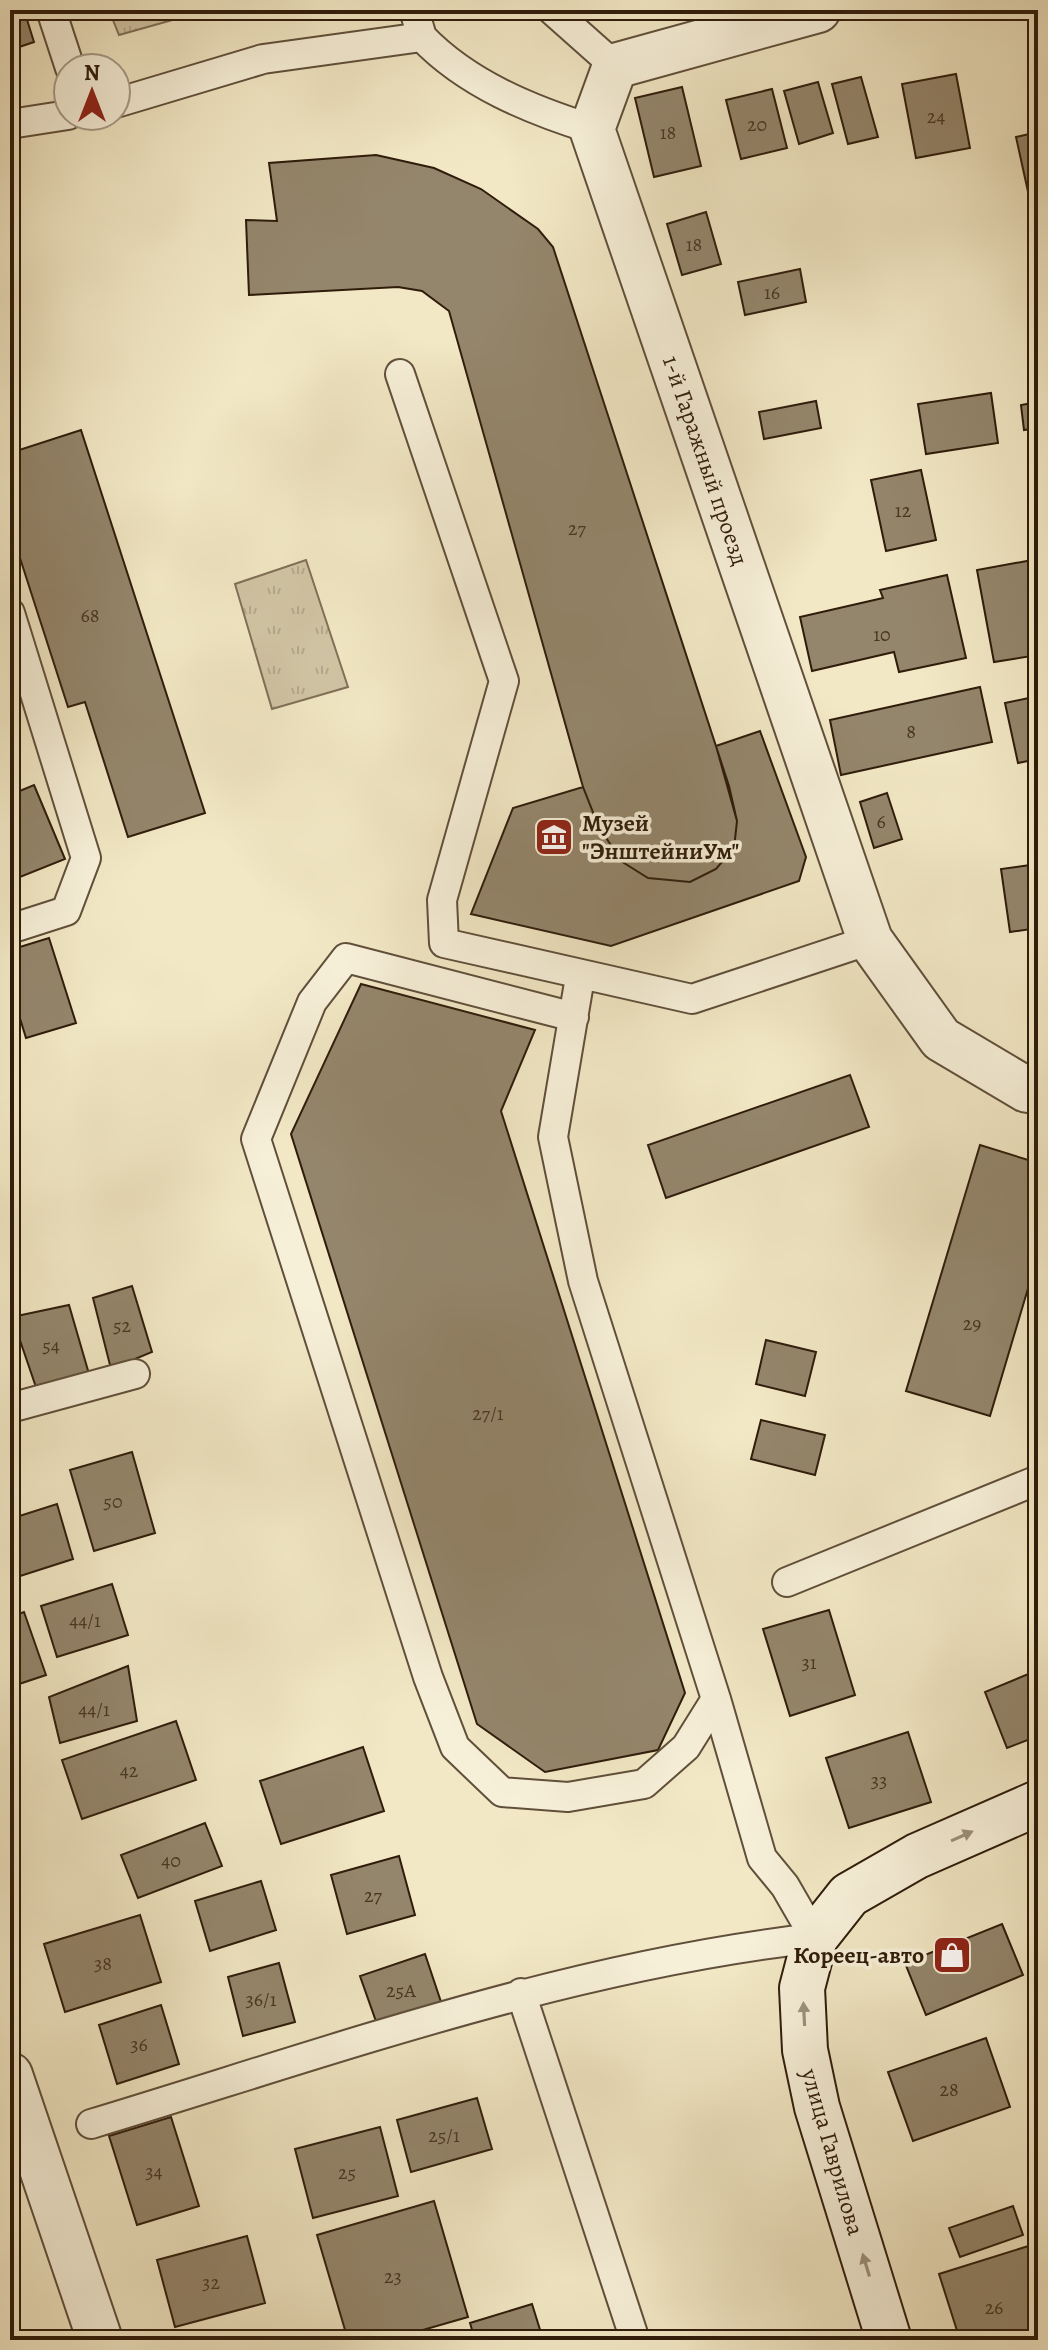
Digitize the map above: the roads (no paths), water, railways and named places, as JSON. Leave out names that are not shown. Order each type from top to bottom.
[{"type":"street","points":[[592,129],[615,66],[818,10]]},
{"type":"street","name":"1-й Гаражный проезд","points":[[592,129],[870,940],[941,1039],[1027,1090],[1038,1090]]},
{"type":"street","name":"улица Гаврилова","points":[[889,2340],[817,2107],[805,2050],[802,1988],[815,1938],[849,1895],[917,1856],[1038,1803]]},
{"type":"street","points":[[10,2075],[19,2132],[100,2340]]},
{"type":"lane","points":[[51,10],[65,52]]},
{"type":"lane","points":[[552,10],[615,66]]},
{"type":"lane","points":[[132,98],[263,59],[418,23],[443,59],[533,111],[592,129]]},
{"type":"lane","points":[[10,124],[52,117]]},
{"type":"lane","points":[[400,374],[504,681],[442,900],[444,943],[580,977],[692,999],[870,940]]},
{"type":"lane","points":[[10,613],[86,858],[66,911],[10,929]]},
{"type":"lane","points":[[574,1017],[346,958],[312,1002],[256,1139],[428,1677],[455,1747],[502,1792],[568,1797],[644,1784],[686,1747],[716,1699]]},
{"type":"lane","points":[[91,2124],[521,1993],[737,1947],[815,1938],[785,1886],[762,1858],[716,1699],[583,1281],[553,1137],[580,977]]},
{"type":"lane","points":[[10,1408],[135,1374]]},
{"type":"lane","points":[[787,1582],[1038,1480]]},
{"type":"lane","points":[[521,1993],[635,2340]]},
{"type":"place","name":"Музей \"ЭнштейниУм\"","points":[[554,837]]},
{"type":"place","name":"Кореец-авто","points":[[952,1955]]}]
